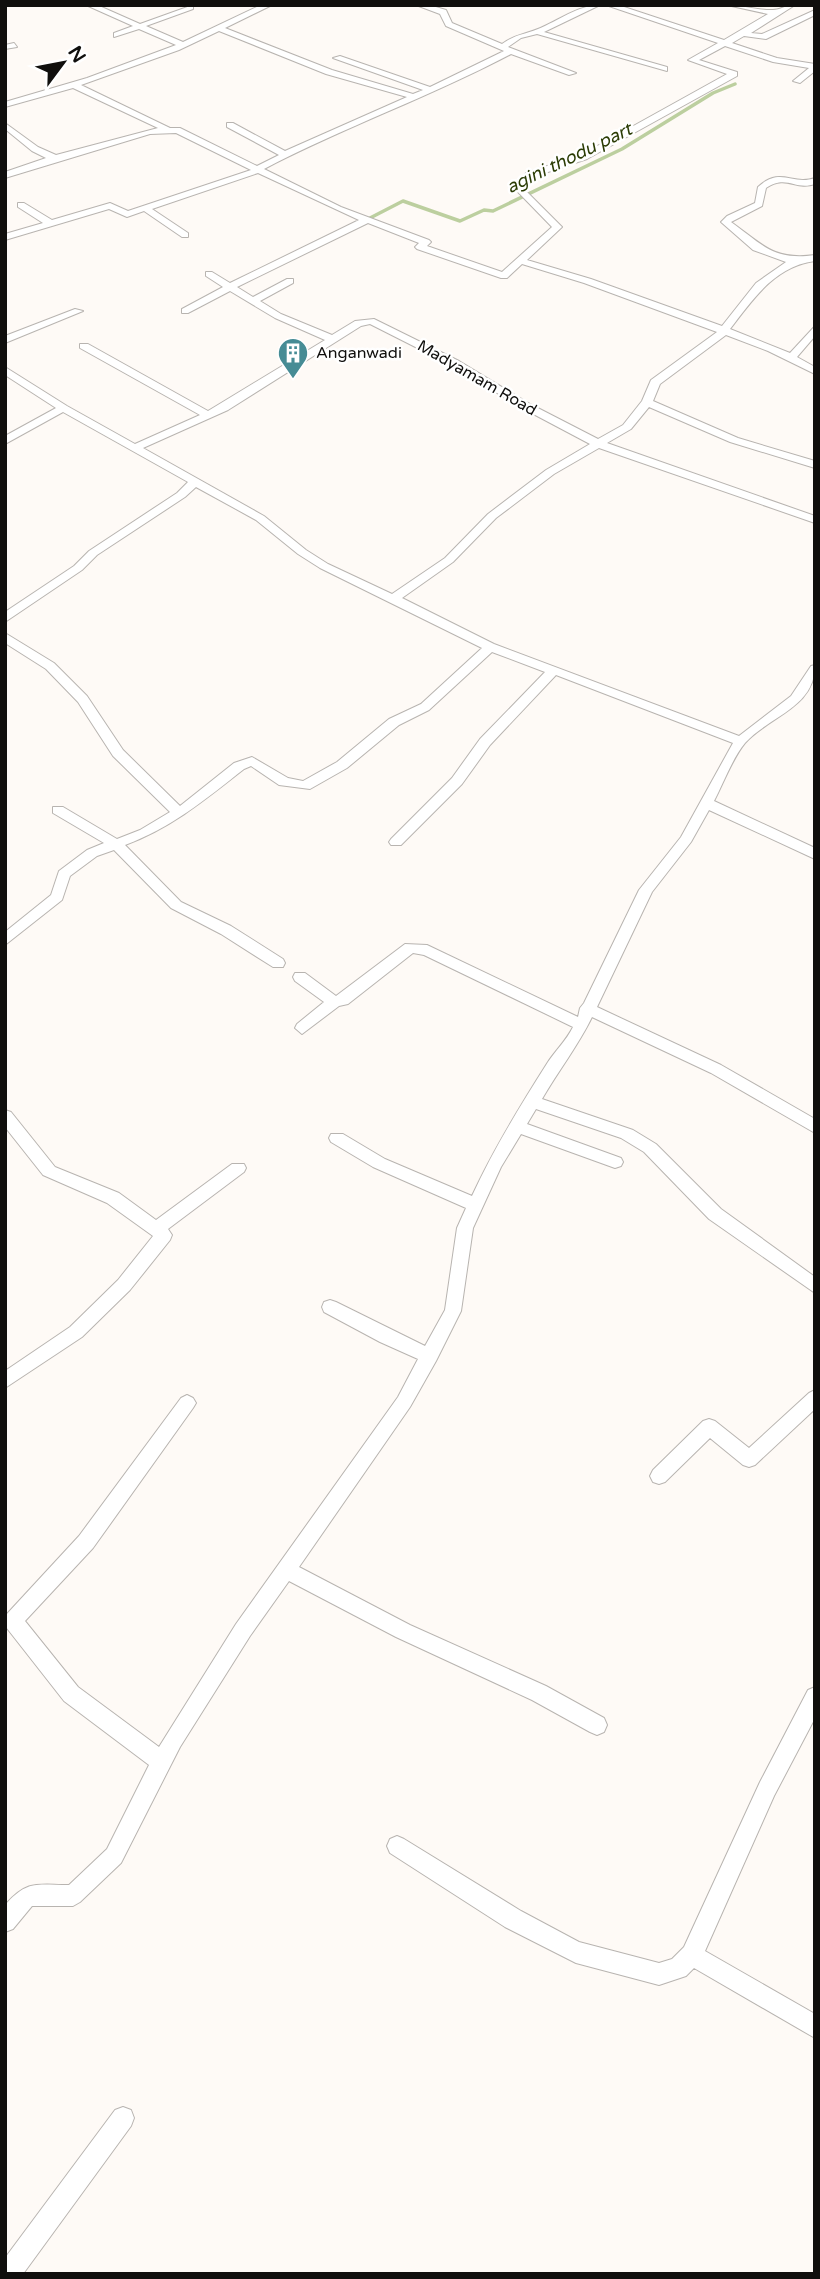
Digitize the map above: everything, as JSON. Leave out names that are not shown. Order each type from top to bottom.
[{"type":"street","points":[[90,5],[183,45]]},
{"type":"street","points":[[5,105],[75,85],[183,45],[268,5]]},
{"type":"street","points":[[420,5],[443,12],[449,24],[506,49],[572,73]]},
{"type":"street","points":[[5,237],[110,206],[127,214],[249,174],[257,167],[284,154],[414,97],[506,49],[517,36],[537,32],[596,5]]},
{"type":"street","points":[[610,5],[776,60],[815,66]]},
{"type":"street","points":[[731,5],[775,13]]},
{"type":"street","points":[[5,175],[150,131],[181,131],[317,199],[425,242],[421,247],[504,276],[557,227],[525,195],[529,175],[584,157],[636,126],[725,81],[734,74],[692,61],[744,34],[791,5]]},
{"type":"street","points":[[117,35],[190,7]]},
{"type":"street","points":[[744,34],[763,37],[815,12]]},
{"type":"street","points":[[218,28],[328,72],[414,97]]},
{"type":"street","points":[[537,32],[664,69]]},
{"type":"street","points":[[337,58],[429,89]]},
{"type":"street","points":[[797,82],[815,66]]},
{"type":"street","points":[[75,85],[168,129]]},
{"type":"street","points":[[5,125],[18,134],[20,139],[56,158]]},
{"type":"street","points":[[230,125],[284,154]]},
{"type":"street","points":[[5,144],[20,139]]},
{"type":"street","points":[[813,184],[774,178],[762,187],[759,204],[726,222],[746,236],[756,248],[793,261],[815,258]]},
{"type":"street","points":[[21,205],[50,223]]},
{"type":"street","points":[[145,208],[186,235]]},
{"type":"street","points":[[186,311],[260,271],[368,220]]},
{"type":"street","points":[[521,261],[616,290],[749,338],[792,357],[815,371]]},
{"type":"street","points":[[394,598],[449,560],[492,516],[550,472],[627,426],[647,402],[655,382],[720,335],[759,285],[793,261]]},
{"type":"street","points":[[209,274],[290,322],[332,339]]},
{"type":"street","points":[[253,300],[290,281]]},
{"type":"street","points":[[5,340],[78,311]]},
{"type":"street","name":"Madyamam Road","points":[[135,448],[209,415],[363,321],[386,326],[455,363],[526,407],[599,444],[815,520]]},
{"type":"street","points":[[792,357],[815,329]]},
{"type":"street","points":[[84,346],[209,415]]},
{"type":"street","points":[[5,370],[63,408],[260,518],[302,552],[380,595],[394,598],[490,647],[740,741]]},
{"type":"street","points":[[647,402],[734,440],[815,465]]},
{"type":"street","points":[[5,441],[63,408]]},
{"type":"street","points":[[5,618],[78,568],[93,553],[181,495],[194,482]]},
{"type":"street","points":[[5,637],[50,666],[83,699],[118,753],[178,813]]},
{"type":"street","points":[[5,940],[57,897],[64,873],[92,853],[145,833],[178,813],[239,766],[252,761],[284,782],[305,786],[342,765],[394,722],[425,707],[490,647]]},
{"type":"street","points":[[5,1921],[27,1896],[73,1895],[114,1856],[173,1740],[243,1630],[404,1402],[430,1356],[453,1311],[465,1228],[494,1165],[555,1063],[573,1042],[583,1016],[646,890],[686,839],[740,741],[796,699],[815,669]]},
{"type":"street","points":[[396,842],[457,781],[485,743],[554,670]]},
{"type":"street","points":[[705,802],[737,820],[815,854]]},
{"type":"street","points":[[58,810],[116,844],[176,905],[226,930],[278,963]]},
{"type":"street","points":[[302,1028],[410,948],[427,950],[556,1013],[583,1016],[716,1069],[815,1127]]},
{"type":"street","points":[[300,977],[334,1002]]},
{"type":"street","points":[[534,1102],[627,1135],[650,1148],[715,1214],[815,1286]]},
{"type":"street","points":[[5,1115],[49,1171],[113,1198],[164,1235],[124,1285],[76,1332],[5,1381]]},
{"type":"street","points":[[518,1127],[615,1162]]},
{"type":"street","points":[[337,1138],[379,1163],[476,1205]]},
{"type":"street","points":[[156,1229],[238,1168]]},
{"type":"street","points":[[330,1307],[386,1338],[430,1356]]},
{"type":"street","points":[[659,1476],[709,1427],[749,1459],[815,1398]]},
{"type":"street","points":[[162,1762],[71,1695],[9,1618],[86,1542],[187,1403]]},
{"type":"street","points":[[286,1570],[403,1630],[539,1693],[597,1725]]},
{"type":"street","points":[[397,1846],[513,1919],[576,1952],[659,1974],[678,1968],[692,1955],[767,1789],[815,1697]]},
{"type":"street","points":[[692,1955],[815,2027]]},
{"type":"street","points":[[8,2274],[123,2118]]},
{"type":"waterway","name":"agini thodu part","points":[[370,218],[403,201],[460,221],[484,210],[493,211],[622,149],[713,93],[735,84]]},
{"type":"place","name":"Anganwadi","points":[[293,380]]}]
